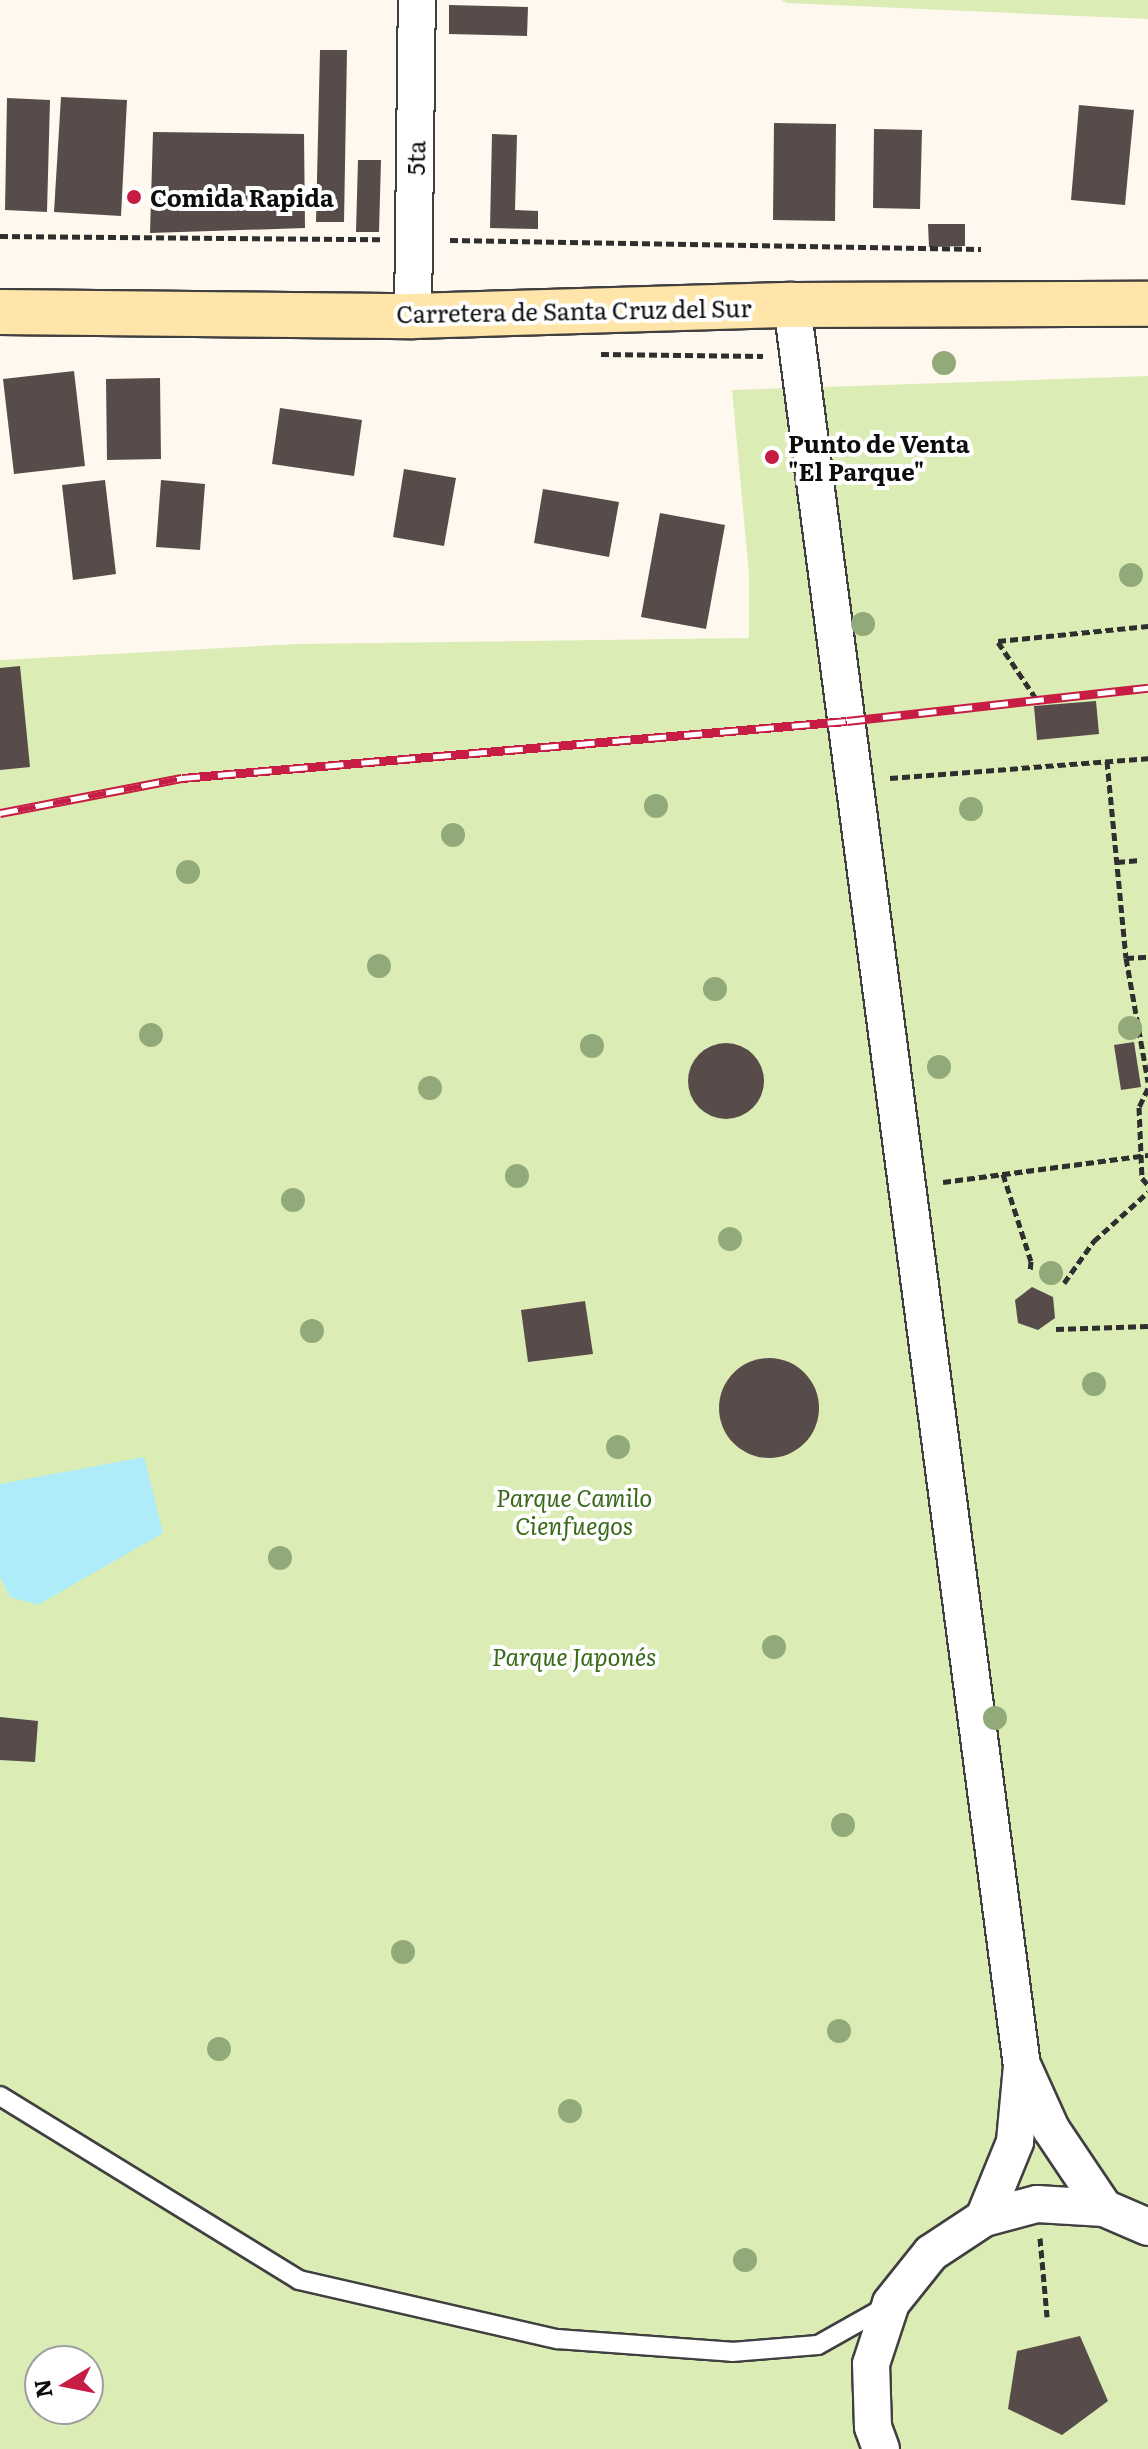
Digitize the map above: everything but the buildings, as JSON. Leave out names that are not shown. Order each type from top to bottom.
[{"type":"main road","name":"Carretera de Santa Cruz del Sur","points":[[0,312],[413,316],[792,305],[1148,304]]},
{"type":"street","name":"5ta","points":[[413,316],[417,0]]},
{"type":"street","points":[[792,305],[1022,2066],[1015,2142],[984,2218]]},
{"type":"street","points":[[1022,2066],[1051,2129],[1104,2208]]},
{"type":"street","points":[[881,2449],[873,2427],[871,2364],[891,2303],[931,2253],[984,2218],[1037,2204],[1104,2208],[1148,2227]]},
{"type":"lane","points":[[0,2096],[299,2280],[557,2339],[732,2352],[818,2345],[891,2303]]},
{"type":"path","points":[[0,236],[414,239],[981,249]]},
{"type":"path","points":[[1037,700],[998,641],[1148,626]]},
{"type":"path","points":[[855,780],[1148,758]]},
{"type":"path","points":[[1107,761],[1126,958],[1148,1085],[1139,1107],[1145,1155],[1142,1178],[1148,1185]]},
{"type":"path","points":[[1117,862],[1140,860]]},
{"type":"path","points":[[1126,958],[1148,957]]},
{"type":"path","points":[[908,1187],[1145,1155]]},
{"type":"path","points":[[1003,1174],[1031,1261],[1030,1272]]},
{"type":"path","points":[[1064,1283],[1094,1241],[1148,1192]]},
{"type":"path","points":[[1056,1329],[1148,1326]]},
{"type":"path","points":[[1037,2204],[1047,2317]]},
{"type":"green space","points":[[781,0],[1148,0],[1148,19],[787,3]]},
{"type":"green space","name":"Parque Camilo Cienfuegos","points":[[1148,376],[1148,2449],[0,2449],[0,660],[298,644],[749,638],[749,574],[732,390]]},
{"type":"water","points":[[144,1457],[163,1533],[38,1605],[10,1597],[0,1577],[0,1484]]},
{"type":"railway","points":[[0,813],[182,778],[847,721],[1148,688]]},
{"type":"place","name":"Comida Rapida","points":[[134,197]]},
{"type":"place","name":"Punto de Venta \"El Parque\"","points":[[772,457]]},
{"type":"park label","name":"Parque Japonés","points":[[574,1656]]}]
